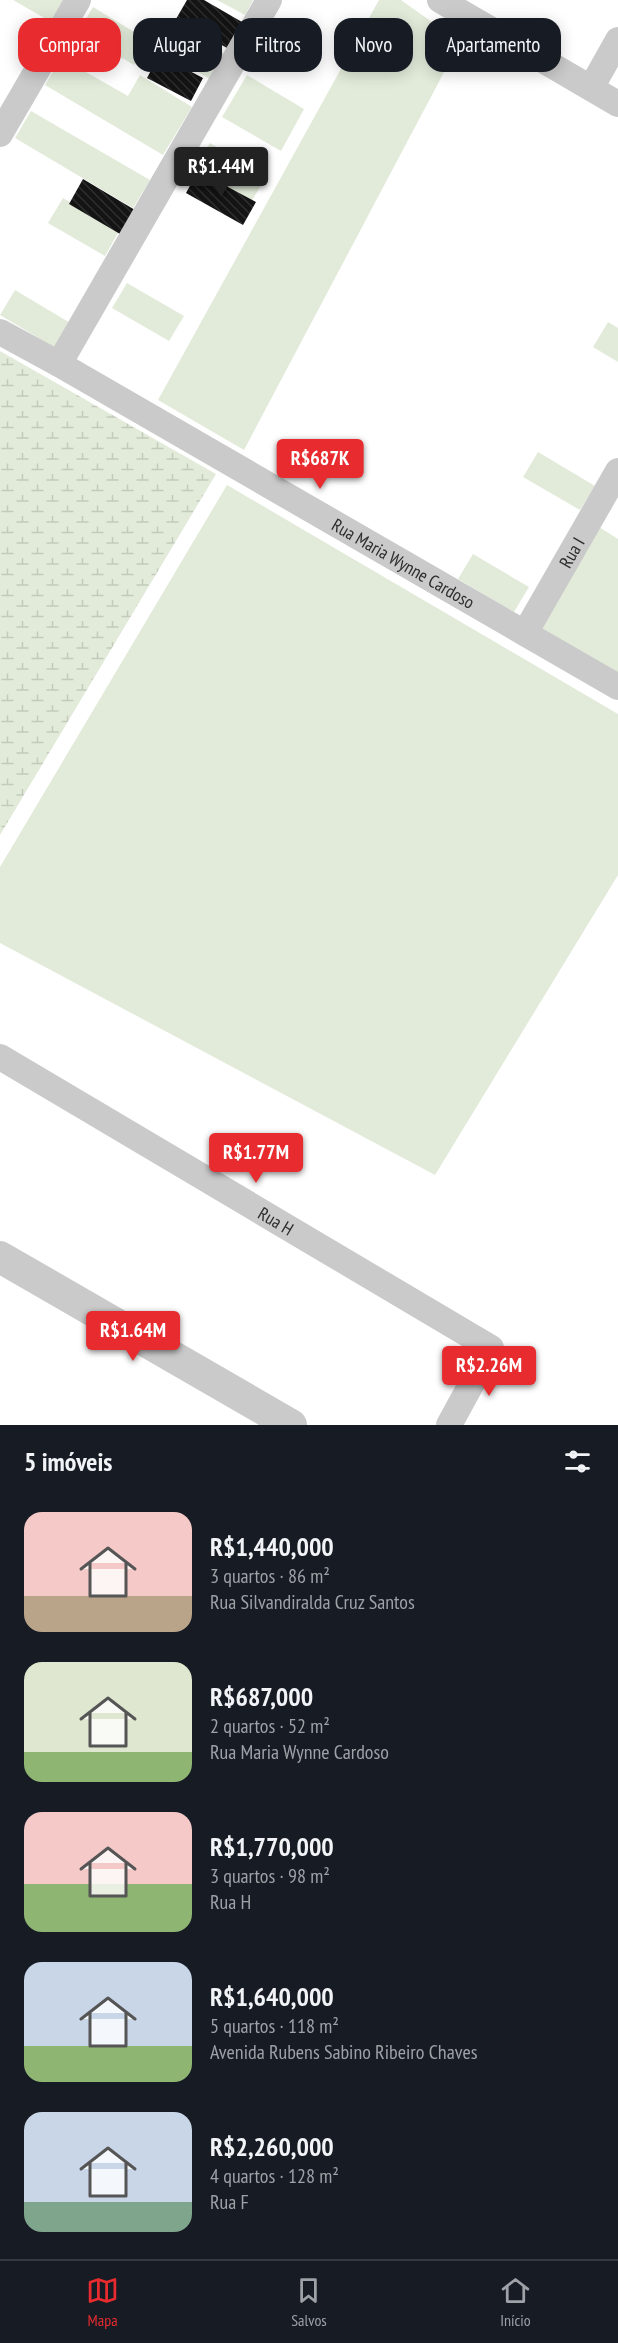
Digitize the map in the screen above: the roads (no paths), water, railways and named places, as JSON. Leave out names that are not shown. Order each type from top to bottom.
[{"type":"street","points":[[0,134],[78,0]]},
{"type":"street","points":[[59,364],[269,0]]},
{"type":"street","points":[[440,0],[618,104]]},
{"type":"street","points":[[591,88],[618,40]]},
{"type":"street","name":"Rua Maria Wynne Cardoso","points":[[0,332],[618,687]]},
{"type":"street","name":"Rua I","points":[[525,633],[618,471]]},
{"type":"street","name":"Rua H","points":[[0,1057],[491,1348],[449,1425]]},
{"type":"street","points":[[0,1257],[291,1425]]}]
